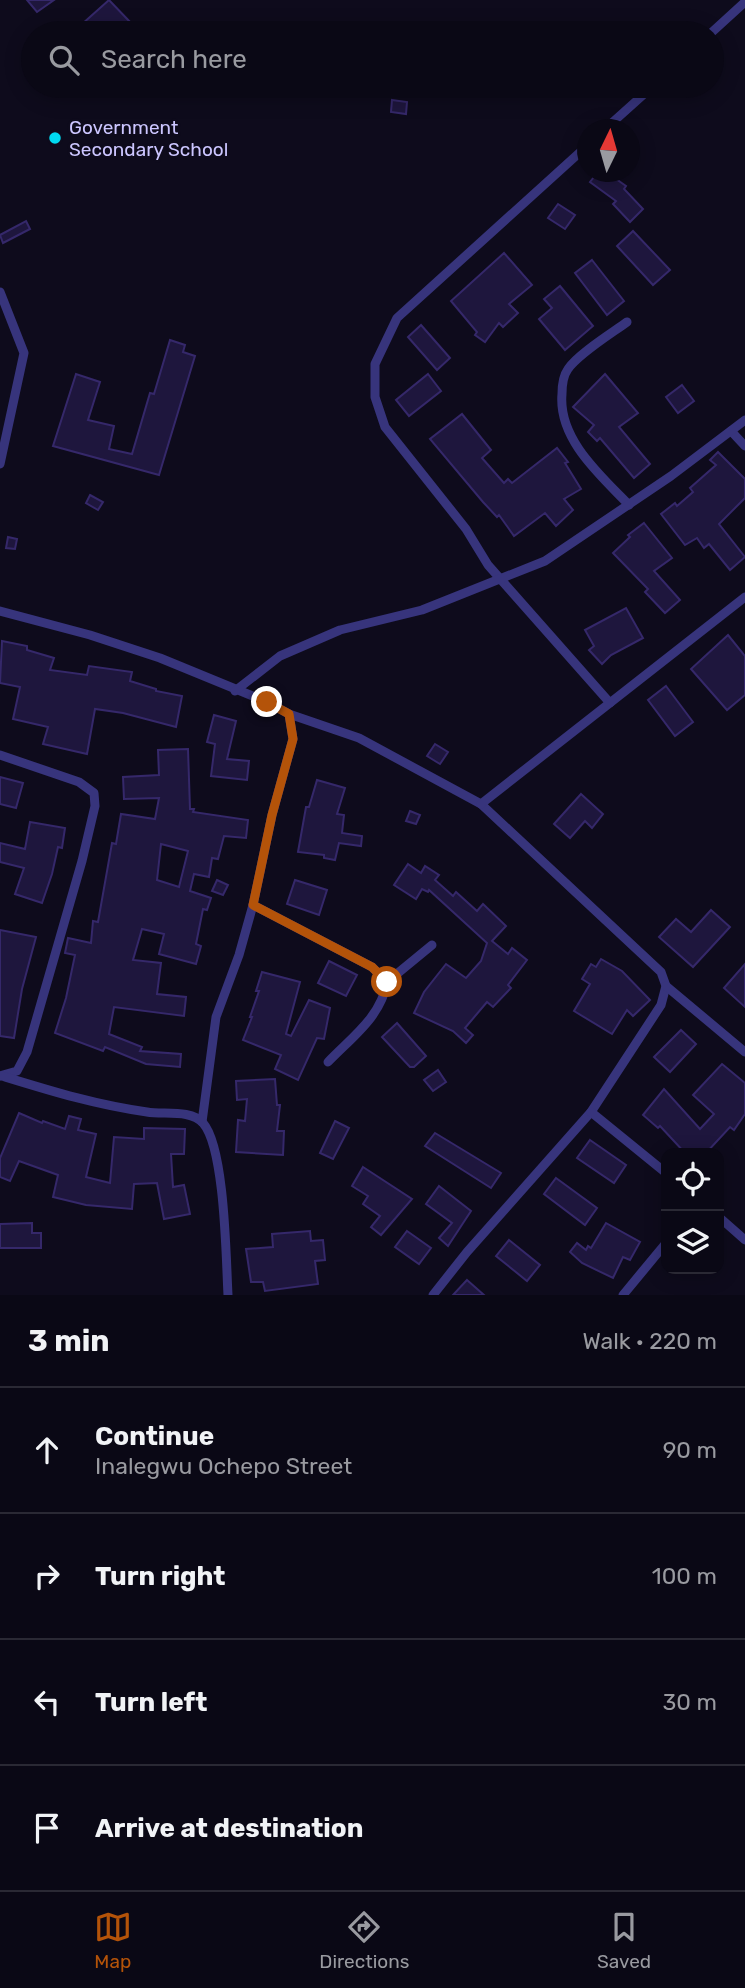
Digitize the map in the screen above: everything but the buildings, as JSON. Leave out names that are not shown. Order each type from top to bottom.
[{"type":"street","points":[[724,22],[745,3]]},
{"type":"street","points":[[616,119],[640,98]]},
{"type":"street","points":[[577,154],[397,318],[375,364],[375,397],[385,427],[466,529],[499,579],[610,703]]},
{"type":"street","points":[[0,292],[24,354],[0,464]]},
{"type":"street","points":[[627,322],[568,369],[561,401],[563,422],[569,434],[595,470],[629,505]]},
{"type":"street","points":[[235,691],[280,656],[340,630],[368,621],[409,614],[545,561],[629,505],[745,420]]},
{"type":"street","points":[[731,431],[745,446]]},
{"type":"street","points":[[481,804],[745,597]]},
{"type":"street","points":[[0,611],[90,635],[160,658],[267,702],[289,714],[359,738],[481,804],[649,959],[661,972],[666,986],[745,1052]]},
{"type":"street","points":[[202,1122],[216,1017],[239,955],[253,905],[272,815],[293,739],[289,714]]},
{"type":"street","points":[[0,755],[79,782],[94,793],[95,806],[82,861],[27,1052],[17,1071],[1,1076]]},
{"type":"street","points":[[253,905],[372,967],[387,982]]},
{"type":"street","points":[[328,1062],[375,1014],[384,996],[387,982],[432,945]]},
{"type":"street","points":[[433,1295],[467,1252],[591,1112],[661,1005],[666,986]]},
{"type":"street","points":[[1,1076],[103,1106],[162,1114],[188,1114],[202,1122],[214,1144],[221,1196],[228,1295]]},
{"type":"street","points":[[591,1112],[661,1169]]},
{"type":"street","points":[[724,1221],[745,1240]]},
{"type":"street","points":[[623,1295],[661,1249]]},
{"type":"place","name":"Government Secondary School","points":[[55,138]]},
{"type":"route","points":[[267,702],[289,714],[293,739],[272,815],[253,905],[372,967],[387,982]]}]
